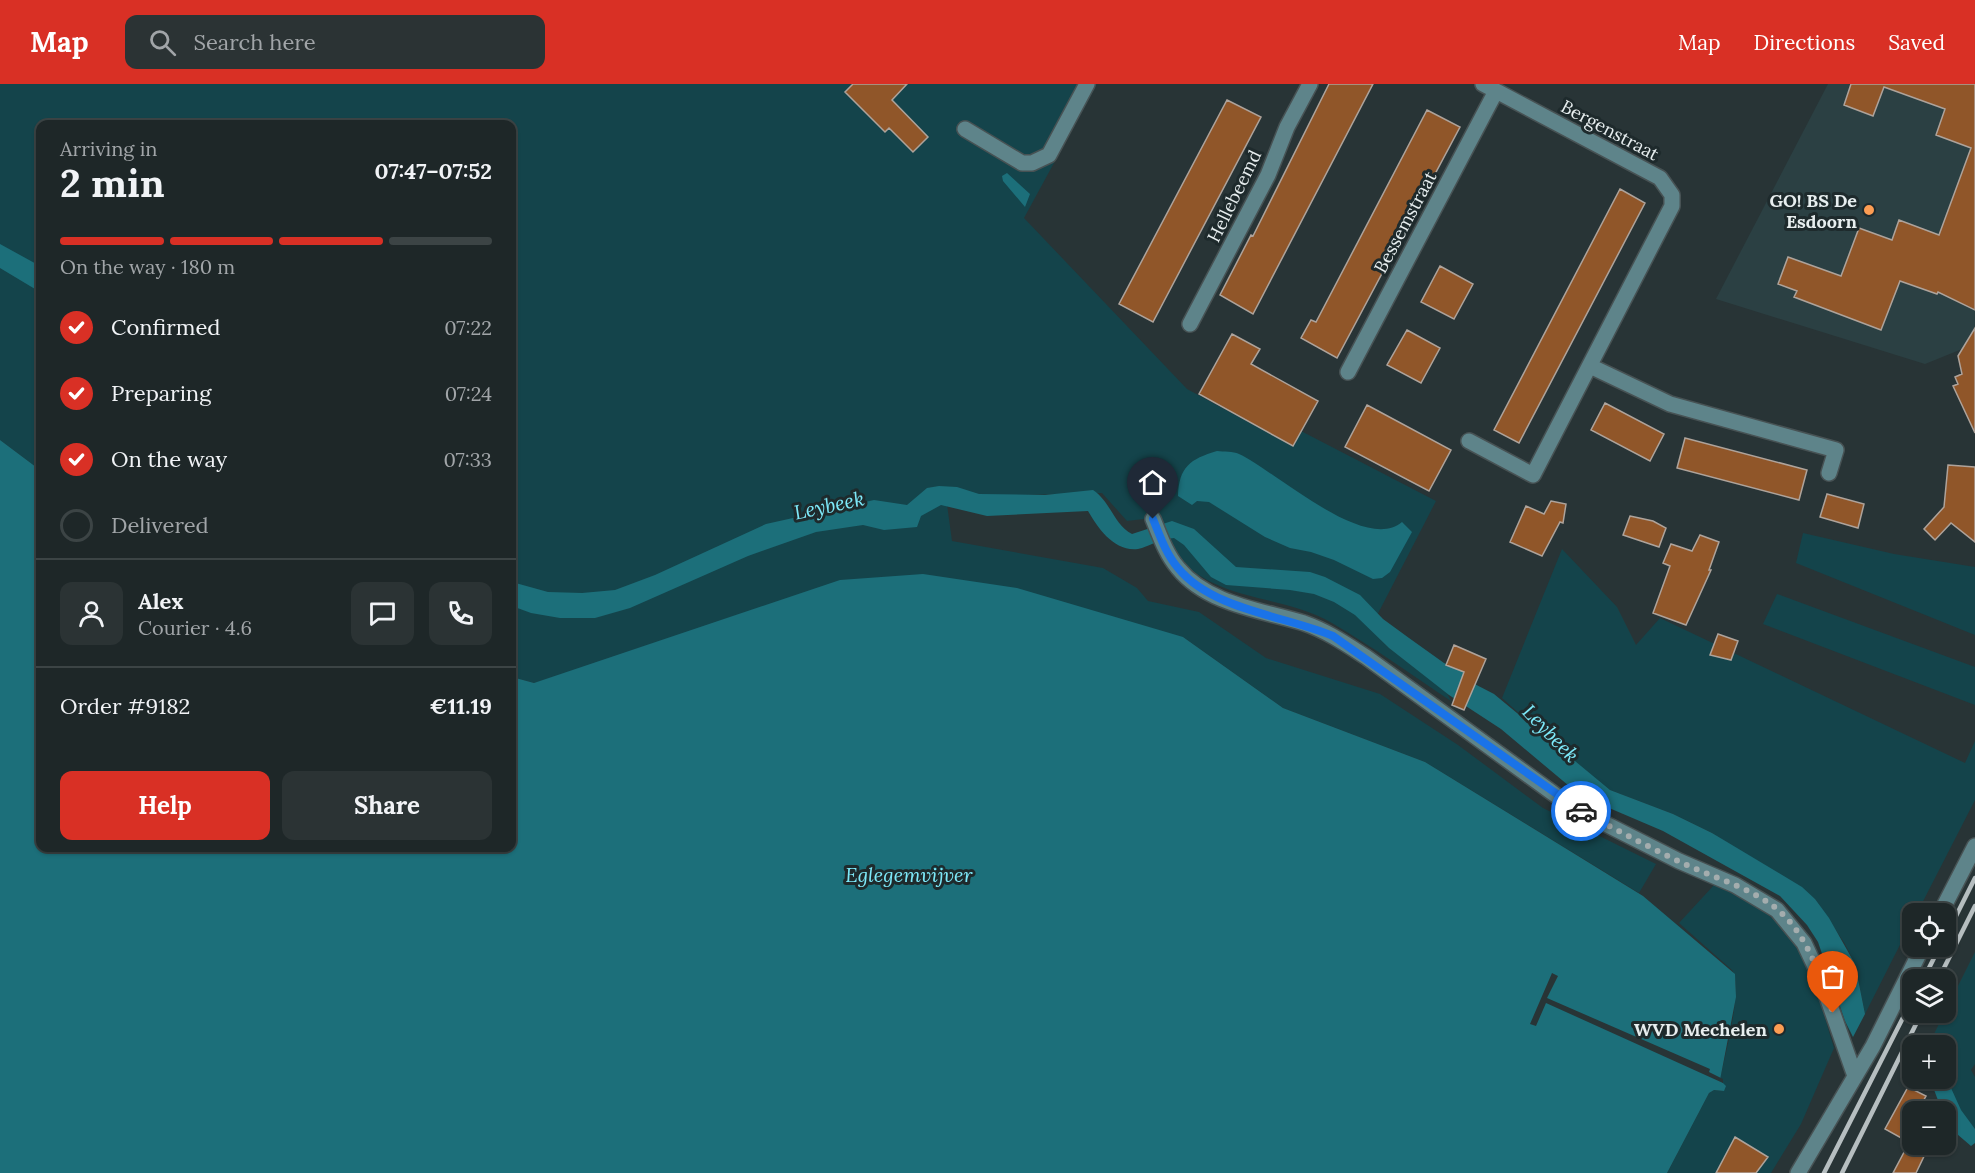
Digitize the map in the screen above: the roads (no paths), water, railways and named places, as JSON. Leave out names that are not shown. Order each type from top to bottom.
[{"type":"street","points":[[965,129],[1022,163],[1032,163],[1049,155],[1087,84]]},
{"type":"street","name":"Hellebeemd","points":[[1190,324],[1268,175],[1287,127],[1310,84]]},
{"type":"street","name":"Bergenstraat","points":[[1469,441],[1533,475],[1672,206],[1672,195],[1660,178],[1489,88]]},
{"type":"street","name":"Bessemstraat","points":[[1348,372],[1489,88]]},
{"type":"street","points":[[1590,366],[1670,404],[1836,450],[1829,472]]},
{"type":"street","points":[[1153,519],[1165,548],[1178,568],[1191,581],[1216,596],[1255,611],[1305,624],[1333,636],[1572,807],[1679,861],[1735,885],[1778,910],[1803,942],[1821,976],[1855,1076]]},
{"type":"street","points":[[1946,903],[1975,846]]},
{"type":"street","points":[[1798,1173],[1873,1046],[1917,957]]},
{"type":"water","points":[[1007,173],[1030,194],[1025,207],[1003,181],[1002,176]]},
{"type":"water","points":[[0,244],[36,264],[36,290],[0,268]]},
{"type":"water","name":"Eglegemvijver","points":[[0,440],[36,467],[36,852],[516,852],[516,678],[534,683],[840,580],[923,574],[1017,588],[1183,637],[1283,708],[1425,762],[1643,896],[1735,974],[1736,997],[1720,1080],[1726,1086],[1724,1091],[1714,1090],[1709,1093],[1667,1173],[0,1173]]},
{"type":"water","points":[[1217,451],[1239,454],[1343,519],[1366,527],[1386,529],[1402,522],[1412,532],[1390,572],[1382,578],[1373,579],[1334,560],[1290,548],[1265,537],[1209,502],[1197,501],[1192,505],[1178,496],[1181,478],[1188,466],[1200,457]]},
{"type":"water","points":[[957,487],[979,494],[1045,495],[1093,490],[1121,525],[1132,534],[1172,521],[1194,529],[1236,567],[1310,572],[1360,595],[1383,619],[1444,663],[1464,672],[1463,678],[1494,694],[1610,790],[1673,814],[1712,833],[1802,887],[1815,899],[1829,918],[1855,964],[1865,1014],[1853,1037],[1845,1021],[1818,942],[1807,925],[1780,896],[1663,831],[1581,796],[1501,729],[1449,695],[1389,648],[1355,615],[1334,602],[1314,594],[1290,590],[1226,585],[1211,577],[1184,545],[1174,538],[1138,549],[1129,549],[1121,547],[1108,538],[1088,511],[987,516],[941,505],[921,516],[917,527],[884,530],[863,525],[816,532],[748,556],[630,608],[595,618],[560,618],[531,613],[516,607],[516,583],[548,592],[582,593],[615,590],[655,575],[766,524],[874,500],[907,505],[927,488]]},
{"type":"water","points":[[1934,1089],[1951,1089],[1961,1110],[1975,1129],[1975,1143],[1971,1146],[1956,1133],[1956,1101],[1938,1101]]},
{"type":"railway","points":[[1956,916],[1975,878]]},
{"type":"railway","points":[[1944,969],[1975,906]]},
{"type":"railway","points":[[1928,969],[1934,957]]},
{"type":"railway","points":[[1824,1173],[1902,1020]]},
{"type":"railway","points":[[1842,1173],[1917,1023]]},
{"type":"place","name":"GO! BS De Esdoorn","points":[[1869,210]]},
{"type":"place","name":"WVD Mechelen","points":[[1779,1029]]},
{"type":"water label","name":"Leybeek","points":[[829,505]]},
{"type":"water label","name":"Leybeek","points":[[1551,733]]}]
